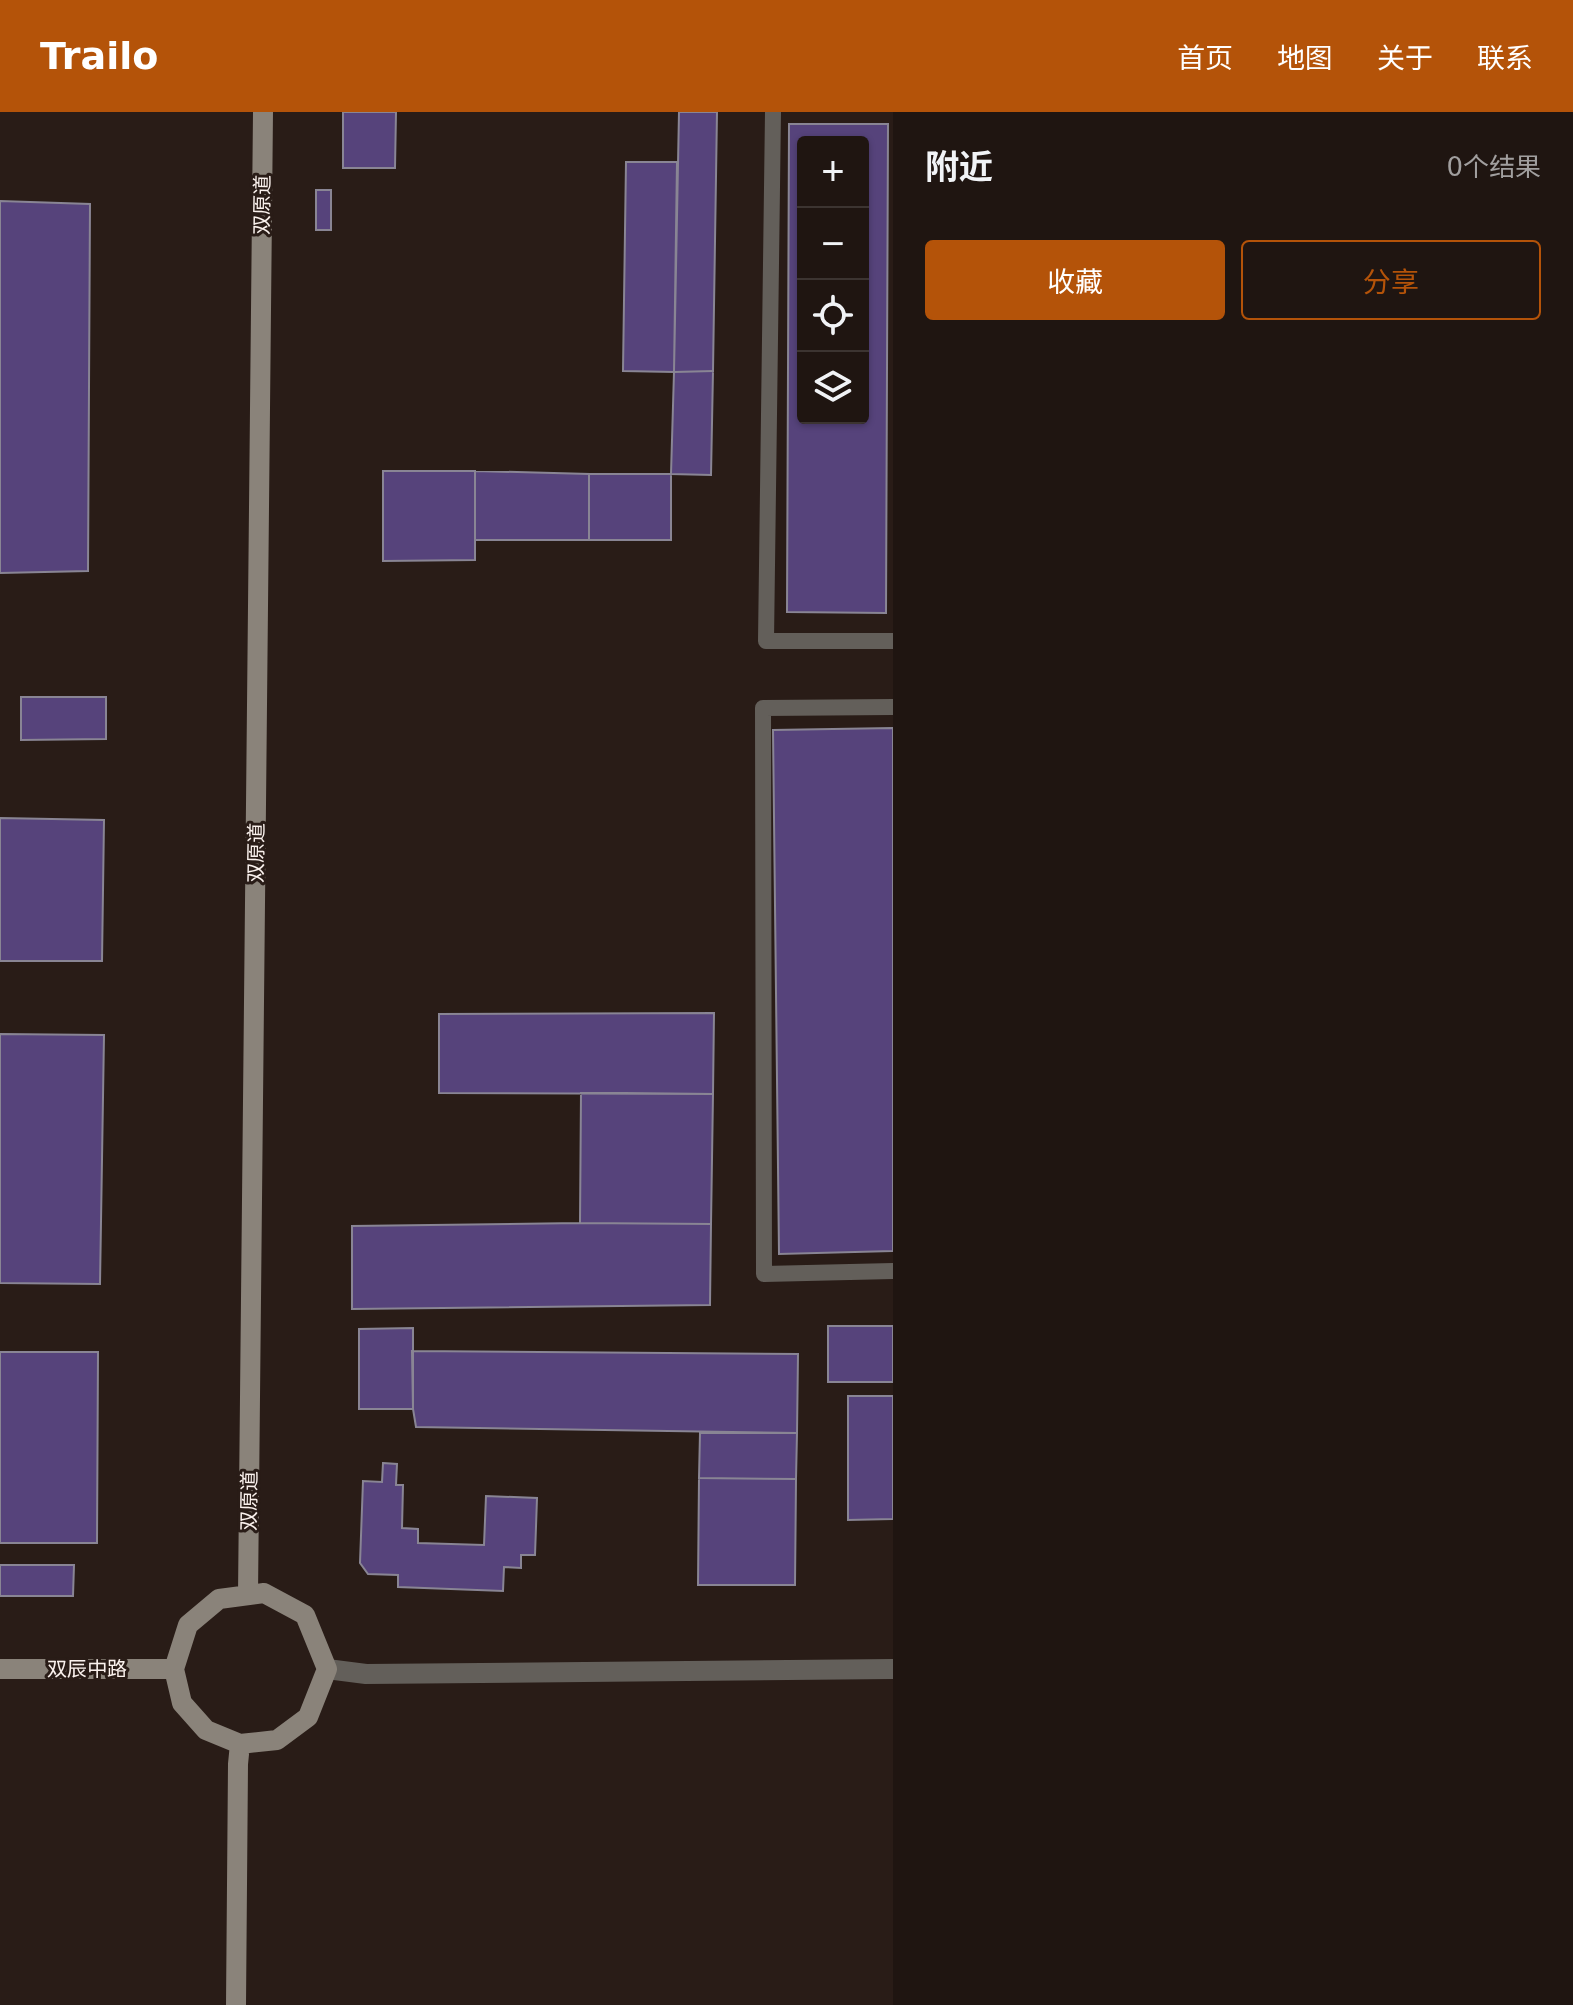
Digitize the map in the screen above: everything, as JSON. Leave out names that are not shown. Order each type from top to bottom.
[{"type":"main road","name":"双原道","points":[[248,1595],[263,112]]},
{"type":"main road","points":[[264,1593],[305,1615],[327,1669],[308,1717],[277,1740],[240,1744],[206,1730],[182,1703],[174,1669],[188,1625],[219,1599],[248,1595],[264,1593]]},
{"type":"main road","name":"双辰中路","points":[[0,1669],[174,1669]]},
{"type":"main road","points":[[236,2005],[240,1744]]},
{"type":"street","points":[[327,1669],[366,1674],[893,1669]]},
{"type":"lane","points":[[773,112],[766,641],[893,641]]},
{"type":"lane","points":[[893,707],[763,708],[763,739],[764,1274],[893,1271]]},
{"type":"building","points":[[343,112],[396,112],[395,168],[343,168]]},
{"type":"building","points":[[679,112],[717,112],[713,371],[674,372]]},
{"type":"building","points":[[789,124],[888,124],[886,613],[787,612]]},
{"type":"building","points":[[626,162],[677,162],[674,372],[623,371]]},
{"type":"building","points":[[316,190],[331,190],[331,230],[316,230]]},
{"type":"building","points":[[0,201],[90,204],[88,571],[0,573]]},
{"type":"building","points":[[713,371],[711,475],[671,474],[674,372]]},
{"type":"building","points":[[383,471],[475,471],[475,560],[383,561]]},
{"type":"building","points":[[475,471],[589,474],[589,540],[475,540]]},
{"type":"building","points":[[589,474],[671,474],[671,540],[589,540]]},
{"type":"building","points":[[21,697],[106,697],[106,739],[21,740]]},
{"type":"building","points":[[893,728],[893,1251],[779,1254],[773,730]]},
{"type":"building","points":[[0,818],[104,820],[102,961],[0,961]]},
{"type":"building","points":[[714,1013],[713,1094],[439,1093],[439,1014]]},
{"type":"building","points":[[0,1034],[104,1035],[100,1284],[0,1283]]},
{"type":"building","points":[[581,1093],[713,1094],[711,1224],[580,1223]]},
{"type":"building","points":[[711,1224],[710,1305],[352,1309],[352,1226]]},
{"type":"building","points":[[828,1326],[893,1326],[893,1382],[828,1382]]},
{"type":"building","points":[[413,1328],[413,1409],[359,1409],[359,1329]]},
{"type":"building","points":[[412,1351],[798,1354],[797,1433],[416,1427]]},
{"type":"building","points":[[0,1352],[98,1352],[97,1543],[0,1543]]},
{"type":"building","points":[[848,1396],[893,1396],[893,1519],[848,1520]]},
{"type":"building","points":[[700,1433],[797,1433],[796,1479],[699,1478]]},
{"type":"building","points":[[383,1463],[397,1464],[396,1485],[403,1485],[402,1528],[418,1529],[418,1543],[484,1545],[486,1496],[537,1498],[535,1555],[521,1555],[521,1568],[504,1567],[503,1591],[398,1587],[398,1575],[368,1574],[360,1563],[363,1481],[382,1482]]},
{"type":"building","points":[[699,1478],[796,1479],[795,1585],[698,1585]]},
{"type":"building","points":[[0,1565],[74,1565],[73,1596],[0,1596]]}]
